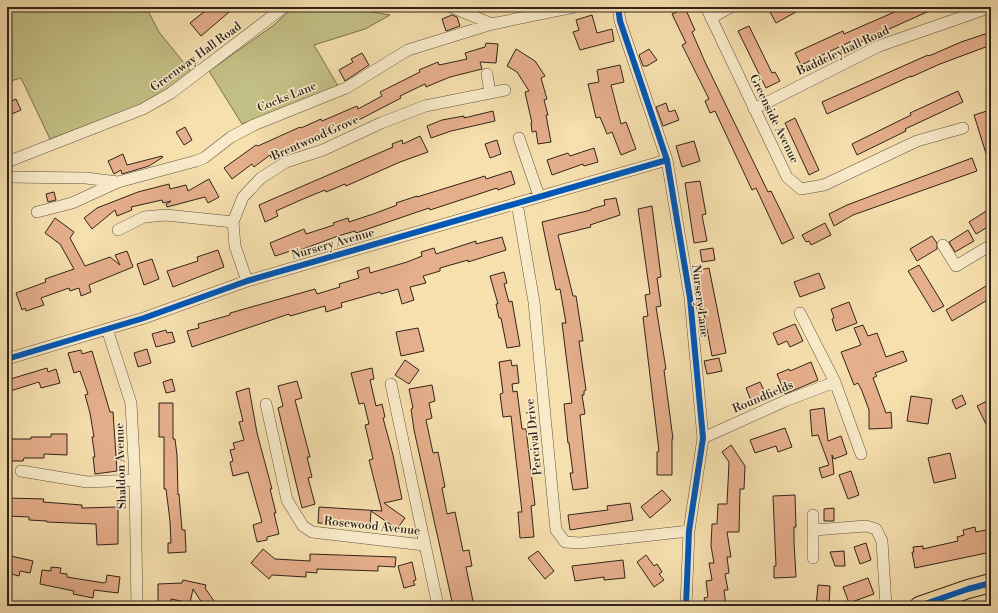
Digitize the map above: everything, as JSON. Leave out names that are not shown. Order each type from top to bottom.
[{"type":"main road","points":[[919,606],[991,583]]},
{"type":"street","name":"Greenway Hall Road","points":[[7,162],[143,109],[193,78],[284,7]]},
{"type":"street","points":[[451,7],[492,24]]},
{"type":"street","name":"Cocks Lane","points":[[7,177],[86,178],[118,182],[204,158],[231,137],[254,125],[346,88],[408,50],[492,24],[574,7]]},
{"type":"street","name":"Nursery Lane","points":[[618,7],[620,21],[667,160],[690,298],[703,438],[689,532],[686,606]]},
{"type":"street","name":"Greenside Avenue","points":[[706,7],[787,177],[801,189],[824,185],[917,141],[963,128]]},
{"type":"street","points":[[711,18],[731,7]]},
{"type":"street","name":"Baddeleyhall Road","points":[[754,109],[879,46],[991,7]]},
{"type":"street","points":[[487,74],[490,93]]},
{"type":"street","name":"Brentwood Grove","points":[[247,281],[235,246],[233,222],[243,197],[261,178],[286,162],[324,150],[381,123],[424,106],[505,90]]},
{"type":"street","points":[[519,138],[540,196]]},
{"type":"street","name":"Nursery Avenue","points":[[7,360],[106,329],[247,281],[667,160]]},
{"type":"street","points":[[37,212],[72,203],[118,182]]},
{"type":"street","name":"Percival Drive","points":[[516,203],[534,302],[556,530],[565,542],[580,543],[689,532]]},
{"type":"street","points":[[118,230],[144,217],[166,215],[233,222]]},
{"type":"street","points":[[943,245],[956,266],[991,245]]},
{"type":"street","points":[[800,314],[835,382],[861,454]]},
{"type":"street","name":"Shaldon Avenue","points":[[106,329],[131,402],[135,480],[137,606]]},
{"type":"street","name":"Roundfields","points":[[703,438],[785,401],[835,382]]},
{"type":"street","name":"Rosewood Avenue","points":[[391,384],[438,606]]},
{"type":"street","name":"Rosewood Avenue","points":[[266,404],[287,500],[303,526],[312,532],[424,545]]},
{"type":"street","points":[[21,471],[87,482],[135,480]]},
{"type":"street","points":[[813,515],[813,558]]},
{"type":"street","points":[[814,530],[866,526],[876,528],[882,542],[886,606]]},
{"type":"shaded area","points":[[7,7],[146,7],[159,32],[193,74],[135,108],[50,139],[21,78],[7,82]]},
{"type":"shaded area","points":[[293,7],[365,7],[372,12],[390,15],[365,29],[314,45],[338,86],[242,124],[209,71],[274,25]]},
{"type":"building","points":[[210,7],[235,7],[201,36],[190,23]]},
{"type":"building","points":[[778,7],[805,7],[776,23],[770,12]]},
{"type":"building","points":[[906,7],[938,7],[856,44],[854,40],[801,65],[795,53],[843,31],[844,34]]},
{"type":"building","points":[[685,8],[695,30],[692,32],[705,62],[768,192],[771,191],[794,238],[782,244],[756,188],[752,190],[715,111],[710,113],[705,101],[709,99],[682,45],[686,43],[672,14]]},
{"type":"building","points":[[452,15],[457,17],[460,26],[446,31],[442,19]]},
{"type":"building","points":[[592,15],[597,33],[612,29],[614,41],[580,50],[573,32],[579,30],[576,20]]},
{"type":"building","points":[[749,26],[772,73],[775,72],[780,81],[766,88],[738,31]]},
{"type":"building","points":[[991,32],[991,45],[911,76],[827,114],[822,102],[928,55],[929,56],[961,42]]},
{"type":"building","points":[[486,43],[498,44],[496,63],[480,62],[482,69],[450,77],[426,87],[425,84],[400,96],[401,98],[349,125],[309,141],[308,139],[271,158],[270,155],[254,167],[252,164],[232,179],[224,168],[256,145],[258,146],[300,127],[301,128],[321,119],[322,121],[357,106],[358,109],[382,96],[380,92],[420,72],[419,70],[438,62],[439,65],[467,59],[465,53],[485,47]]},
{"type":"building","points":[[516,49],[535,61],[545,76],[541,78],[547,99],[544,100],[548,115],[546,115],[551,142],[538,144],[536,131],[532,132],[532,123],[525,92],[529,91],[517,72],[507,66]]},
{"type":"building","points":[[649,49],[657,60],[647,66],[643,66],[639,55]]},
{"type":"building","points":[[362,53],[369,65],[345,81],[339,70],[353,62],[351,59]]},
{"type":"building","points":[[620,65],[624,82],[611,85],[621,124],[626,122],[636,149],[621,155],[612,132],[607,134],[600,117],[596,118],[588,84],[599,82],[597,70]]},
{"type":"building","points":[[958,91],[963,102],[905,129],[906,131],[857,155],[852,144],[911,115],[910,113]]},
{"type":"building","points":[[16,99],[21,110],[7,116],[7,103]]},
{"type":"building","points":[[666,103],[669,112],[675,110],[679,120],[663,126],[656,107]]},
{"type":"building","points":[[493,111],[495,121],[451,131],[431,138],[427,126],[442,120],[464,116],[464,118]]},
{"type":"building","points":[[987,111],[991,124],[991,162],[989,163],[974,115]]},
{"type":"building","points":[[795,118],[819,170],[809,175],[785,123]]},
{"type":"building","points":[[185,127],[192,140],[184,145],[176,132]]},
{"type":"building","points":[[420,136],[428,152],[400,162],[346,186],[345,184],[326,192],[325,190],[303,199],[276,211],[278,216],[265,222],[259,205],[393,147],[392,144],[402,140],[403,144]]},
{"type":"building","points":[[497,140],[501,154],[490,158],[485,144]]},
{"type":"building","points":[[694,141],[700,161],[682,167],[676,146]]},
{"type":"building","points":[[594,148],[598,162],[584,166],[583,164],[552,175],[547,160],[568,153],[570,156]]},
{"type":"building","points":[[123,154],[127,165],[163,157],[149,166],[122,174],[121,170],[114,174],[108,161]]},
{"type":"building","points":[[972,158],[977,171],[853,215],[834,226],[829,214],[847,205]]},
{"type":"building","points":[[511,171],[515,184],[498,190],[497,188],[430,210],[429,208],[356,233],[355,231],[338,236],[295,252],[294,250],[275,256],[270,243],[304,229],[306,234],[334,225],[333,223],[348,218],[349,222],[397,205],[396,203],[417,196],[485,176],[486,179]]},
{"type":"building","points":[[209,179],[219,197],[208,203],[205,197],[167,207],[166,204],[171,201],[163,203],[162,200],[131,207],[132,210],[117,216],[115,210],[92,229],[84,218],[97,208],[138,192],[169,184],[170,189],[186,185],[188,191]]},
{"type":"building","points":[[700,181],[706,214],[702,215],[707,241],[694,243],[685,183]]},
{"type":"building","points":[[54,192],[56,200],[48,202],[46,194]]},
{"type":"building","points":[[616,198],[620,215],[590,225],[591,227],[558,235],[573,296],[576,296],[583,341],[579,341],[586,390],[584,391],[584,395],[582,395],[585,414],[580,415],[588,488],[573,490],[570,473],[573,473],[564,404],[572,403],[562,323],[566,323],[560,289],[556,290],[542,222],[591,210],[605,205],[604,200]]},
{"type":"building","points":[[652,206],[661,277],[657,278],[661,306],[656,307],[666,369],[664,370],[673,439],[672,475],[657,475],[657,452],[659,451],[643,317],[648,316],[645,295],[650,294],[638,209]]},
{"type":"building","points":[[991,208],[991,225],[976,234],[969,222]]},
{"type":"building","points":[[55,218],[74,232],[70,238],[85,266],[110,257],[120,265],[115,255],[127,251],[133,267],[89,285],[91,292],[81,296],[79,288],[70,291],[69,288],[41,298],[44,305],[26,311],[25,308],[22,310],[16,293],[46,282],[45,279],[74,269],[60,244],[45,233]]},
{"type":"building","points":[[825,223],[831,235],[811,245],[809,241],[806,242],[802,235]]},
{"type":"building","points":[[968,230],[974,241],[955,252],[949,242]]},
{"type":"building","points":[[932,236],[937,243],[937,249],[917,261],[910,249]]},
{"type":"building","points":[[502,237],[506,250],[468,262],[468,260],[440,268],[440,271],[423,276],[426,283],[410,287],[414,300],[402,304],[398,289],[381,294],[380,292],[341,303],[342,307],[326,312],[325,306],[290,316],[289,314],[192,347],[187,331],[199,328],[198,324],[230,315],[230,313],[315,289],[317,294],[340,287],[339,284],[359,278],[357,271],[369,267],[370,273],[407,262],[422,256],[421,252],[434,248],[436,254],[476,241],[476,244]]},
{"type":"building","points":[[713,248],[715,260],[702,262],[700,250]]},
{"type":"building","points":[[218,250],[224,267],[173,287],[167,271],[198,261],[197,257]]},
{"type":"building","points":[[152,259],[159,279],[144,285],[137,264]]},
{"type":"building","points":[[919,265],[944,306],[933,312],[908,271]]},
{"type":"building","points":[[709,268],[726,353],[712,356],[703,309],[700,310],[695,271]]},
{"type":"building","points":[[504,272],[507,283],[504,284],[509,302],[512,301],[520,346],[507,348],[501,318],[499,318],[496,304],[498,304],[490,276]]},
{"type":"building","points":[[819,273],[825,288],[800,297],[794,282]]},
{"type":"building","points":[[991,283],[991,298],[952,321],[946,310]]},
{"type":"building","points":[[849,302],[857,323],[836,331],[832,319],[834,318],[831,309]]},
{"type":"building","points":[[795,324],[803,341],[790,347],[787,341],[778,345],[773,333]]},
{"type":"building","points":[[863,325],[868,336],[877,333],[886,357],[903,351],[907,361],[875,373],[877,376],[873,378],[886,413],[891,412],[892,428],[869,429],[869,410],[858,383],[854,385],[841,352],[861,345],[854,328]]},
{"type":"building","points":[[418,328],[424,351],[401,356],[396,332]]},
{"type":"building","points":[[166,330],[167,333],[172,332],[175,342],[156,347],[152,334]]},
{"type":"building","points":[[147,349],[151,363],[138,367],[134,353]]},
{"type":"building","points":[[81,350],[82,354],[92,351],[110,412],[113,412],[117,471],[95,474],[93,457],[95,457],[92,437],[94,437],[85,395],[88,394],[80,371],[74,373],[68,353]]},
{"type":"building","points":[[719,358],[722,371],[707,374],[704,361]]},
{"type":"building","points":[[405,360],[419,370],[409,384],[395,375]]},
{"type":"building","points":[[511,360],[512,366],[517,365],[519,383],[512,384],[513,392],[517,391],[522,429],[526,429],[535,505],[531,506],[534,537],[520,538],[518,512],[522,512],[511,416],[503,417],[500,394],[503,393],[499,362]]},
{"type":"building","points":[[811,362],[818,380],[785,394],[777,374],[789,369],[790,371]]},
{"type":"building","points":[[47,368],[48,372],[56,369],[60,383],[41,388],[39,382],[7,392],[7,380]]},
{"type":"building","points":[[372,368],[374,379],[370,380],[376,406],[382,404],[385,417],[383,418],[393,455],[402,499],[384,503],[405,518],[397,529],[371,511],[370,526],[318,523],[319,507],[382,511],[369,460],[373,459],[365,425],[369,424],[364,403],[359,404],[351,373]]},
{"type":"building","points":[[172,379],[175,391],[166,393],[163,382]]},
{"type":"building","points":[[297,381],[302,398],[295,400],[310,457],[307,457],[312,477],[308,478],[315,504],[302,508],[278,408],[283,406],[278,386]]},
{"type":"building","points":[[760,382],[767,397],[752,403],[746,388]]},
{"type":"building","points":[[432,385],[435,401],[429,403],[432,418],[426,420],[433,453],[438,452],[445,487],[442,488],[447,514],[455,512],[463,551],[469,550],[472,566],[466,567],[474,606],[453,606],[414,430],[411,409],[413,408],[409,389]]},
{"type":"building","points":[[249,388],[257,433],[272,489],[270,489],[279,534],[267,537],[267,540],[257,542],[253,525],[262,522],[248,472],[233,476],[230,462],[233,461],[230,450],[235,449],[233,443],[244,440],[239,422],[243,421],[236,392]]},
{"type":"building","points":[[962,395],[966,404],[956,409],[952,400]]},
{"type":"building","points":[[911,396],[932,399],[928,424],[907,421]]},
{"type":"building","points":[[991,399],[991,434],[977,406]]},
{"type":"building","points":[[159,403],[173,403],[173,439],[175,439],[177,455],[178,495],[179,494],[182,530],[185,530],[186,552],[168,553],[168,543],[171,543],[170,521],[166,489],[164,489],[164,437],[159,437]]},
{"type":"building","points":[[824,408],[828,441],[841,436],[847,454],[834,459],[832,455],[834,474],[822,478],[819,468],[829,465],[818,435],[812,436],[810,410]]},
{"type":"building","points":[[785,428],[792,447],[778,452],[776,446],[755,453],[750,440]]},
{"type":"building","points":[[51,434],[67,434],[67,455],[44,454],[44,458],[24,458],[23,461],[7,461],[7,439],[51,437]]},
{"type":"building","points":[[731,445],[745,466],[744,489],[740,489],[739,532],[727,532],[731,557],[727,557],[729,573],[725,574],[728,590],[724,590],[726,606],[706,606],[704,598],[708,597],[706,581],[712,580],[709,563],[714,563],[711,546],[712,524],[717,524],[718,504],[727,504],[729,462],[722,452]]},
{"type":"building","points":[[950,453],[956,478],[934,483],[928,458]]},
{"type":"building","points":[[851,471],[859,495],[848,499],[839,475]]},
{"type":"building","points":[[662,490],[671,500],[650,518],[641,507]]},
{"type":"building","points":[[795,495],[796,527],[794,527],[794,542],[796,577],[774,578],[774,566],[776,566],[773,496]]},
{"type":"building","points":[[7,498],[44,499],[43,502],[82,505],[82,508],[118,507],[118,544],[97,545],[96,524],[47,522],[29,520],[29,517],[7,516]]},
{"type":"building","points":[[630,503],[633,520],[570,530],[568,515],[608,510],[607,506]]},
{"type":"building","points":[[834,508],[834,521],[824,521],[824,509]]},
{"type":"building","points":[[975,527],[976,532],[991,529],[991,552],[915,568],[912,552],[914,552],[913,547],[923,546],[923,549],[958,541],[957,537],[964,535],[963,530]]},
{"type":"building","points":[[866,543],[871,560],[860,564],[854,547]]},
{"type":"building","points":[[263,549],[275,559],[310,561],[310,554],[396,557],[395,567],[378,566],[378,571],[317,569],[317,573],[306,572],[306,577],[272,575],[269,579],[251,563]]},
{"type":"building","points":[[538,551],[554,571],[545,579],[528,558]]},
{"type":"building","points":[[844,551],[845,566],[835,566],[830,552]]},
{"type":"building","points":[[646,555],[654,566],[657,564],[662,572],[659,574],[664,580],[654,587],[637,562]]},
{"type":"building","points":[[11,556],[33,561],[30,573],[20,571],[19,576],[7,573]]},
{"type":"building","points":[[623,560],[625,578],[604,580],[604,577],[575,581],[572,566]]},
{"type":"building","points":[[412,562],[416,580],[413,581],[415,585],[404,588],[398,566]]},
{"type":"building","points":[[51,567],[61,568],[60,573],[67,574],[67,577],[104,583],[106,582],[107,575],[120,577],[118,593],[94,590],[93,598],[73,594],[74,591],[40,584],[42,570],[51,571]]},
{"type":"building","points":[[868,578],[874,594],[849,603],[843,587]]},
{"type":"building","points":[[183,580],[206,585],[205,588],[214,601],[204,606],[193,589],[190,603],[171,599],[171,602],[158,603],[158,584],[182,583]]},
{"type":"building","points":[[818,585],[830,586],[829,606],[816,606]]},
{"type":"cycle path","points":[[618,7],[620,21],[667,160],[690,298],[703,438],[689,531],[686,606]]},
{"type":"cycle path","points":[[7,359],[144,318],[247,281],[667,160]]},
{"type":"cycle path","points":[[919,606],[968,589],[991,583]]}]
